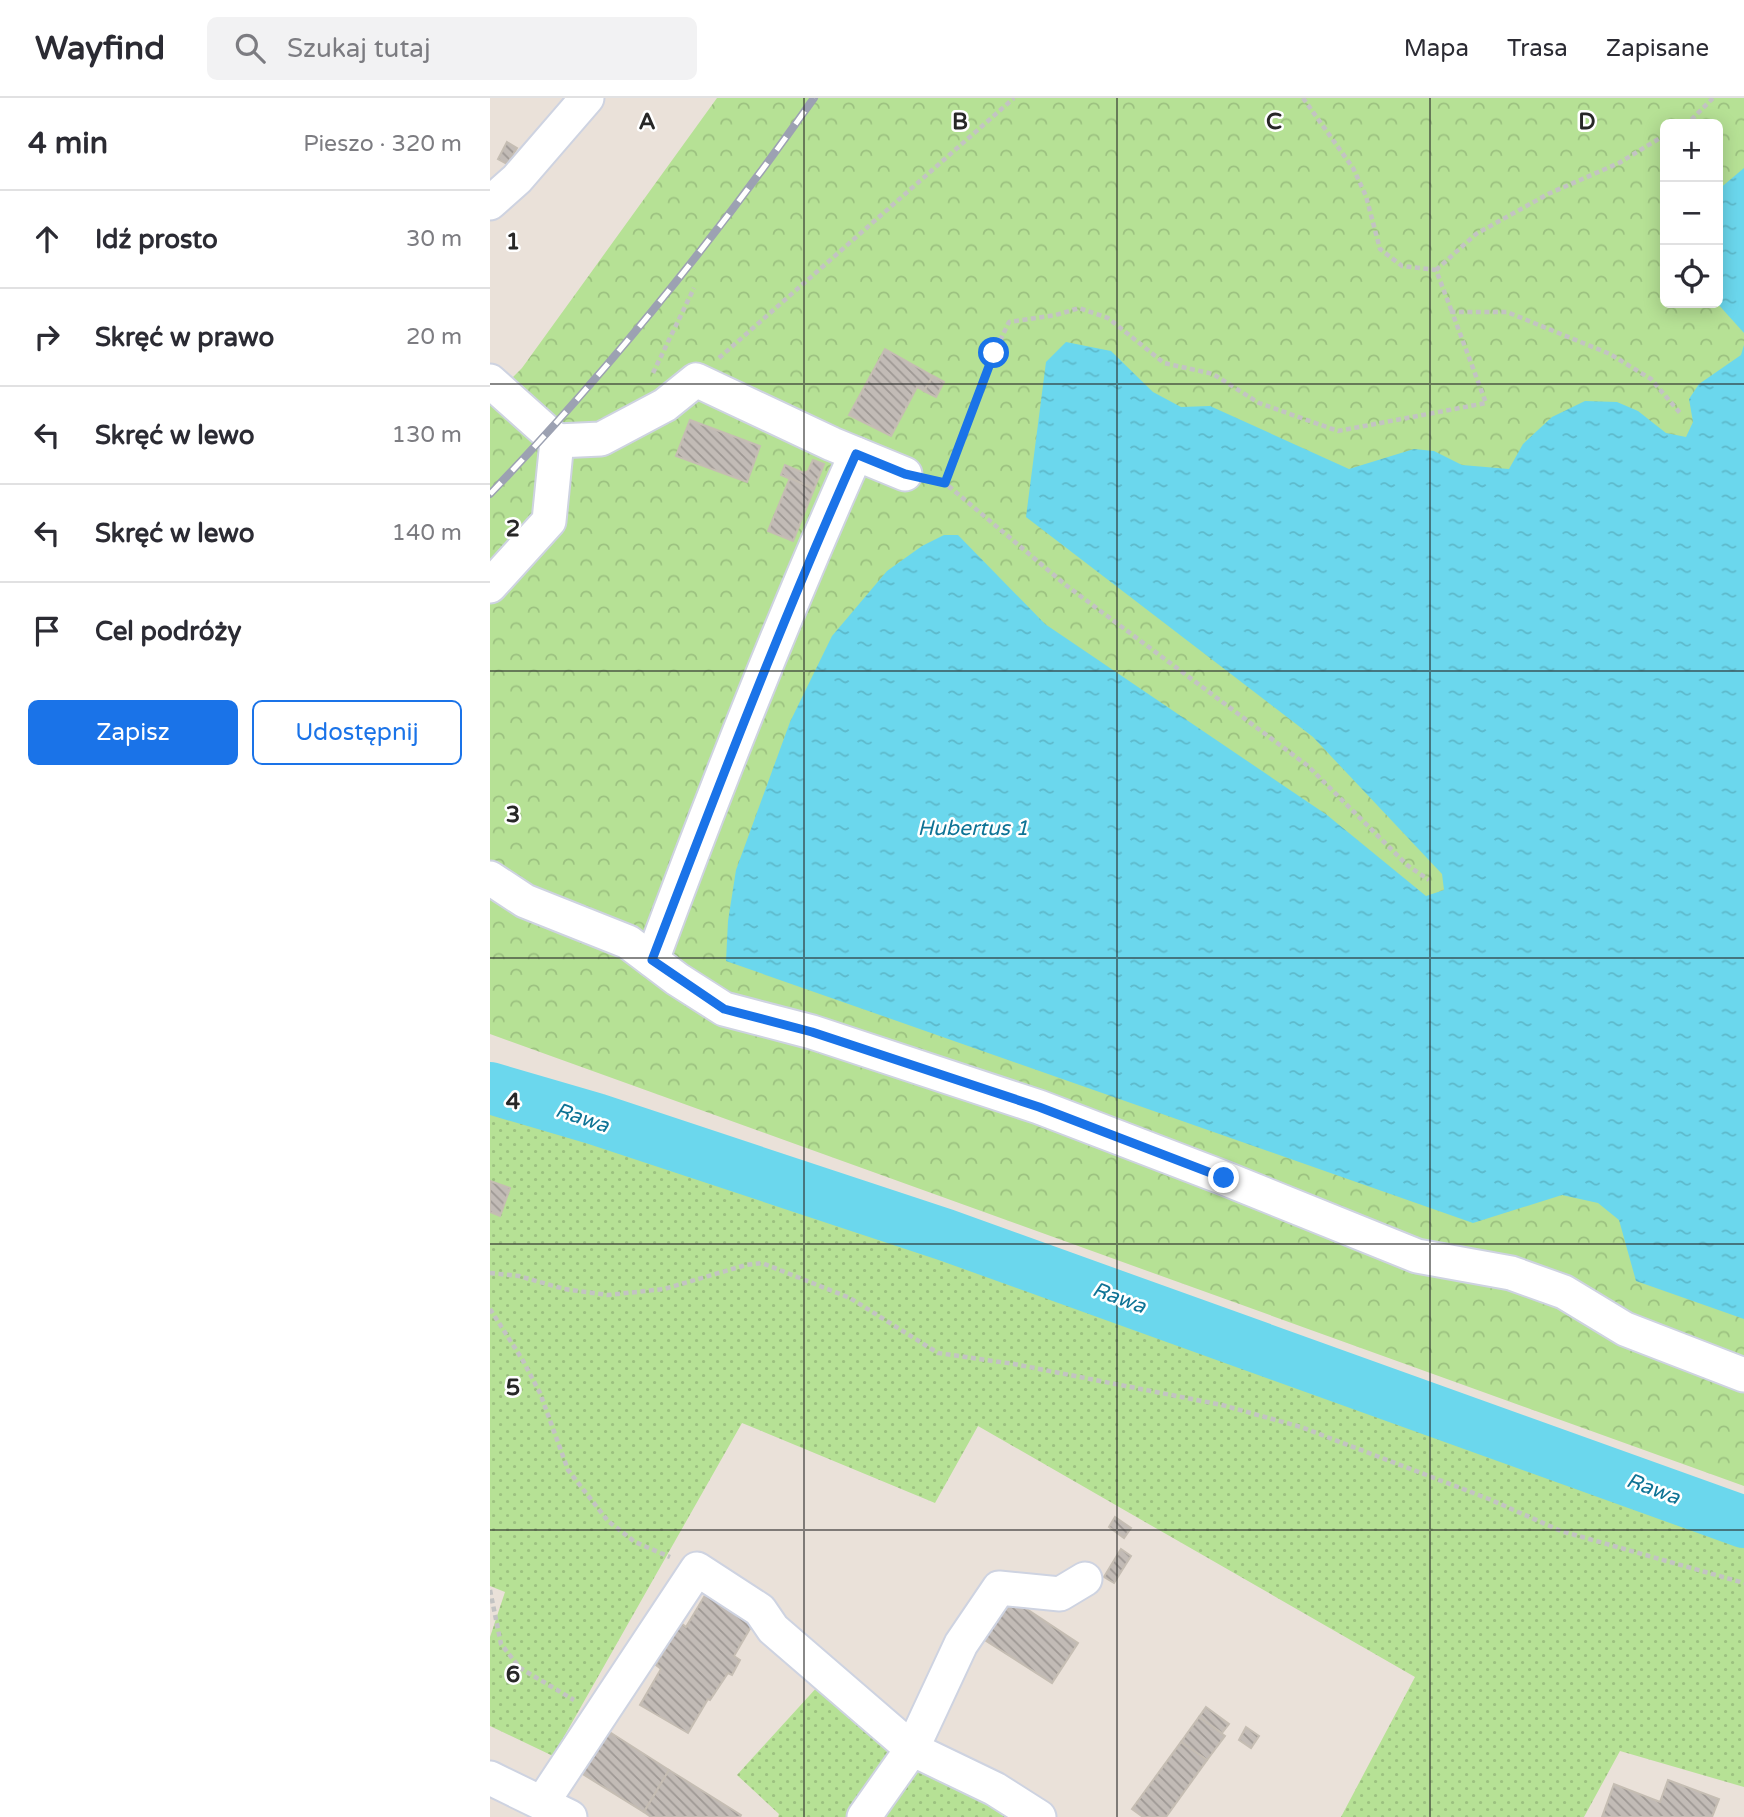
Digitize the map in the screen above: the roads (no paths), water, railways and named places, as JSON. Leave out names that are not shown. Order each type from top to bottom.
[{"type":"street","points":[[490,203],[517,179],[587,98]]},
{"type":"street","points":[[490,381],[557,441],[601,439],[665,405],[696,380],[905,474]]},
{"type":"street","points":[[490,586],[549,521],[557,441]]},
{"type":"street","points":[[652,960],[757,687],[804,571],[856,454]]},
{"type":"street","points":[[490,878],[525,901],[628,942],[724,1009],[812,1032],[1039,1107],[1417,1256],[1511,1273],[1563,1292],[1625,1329],[1744,1374]]},
{"type":"street","points":[[490,1778],[556,1810],[599,1715],[697,1569],[760,1610],[773,1629],[912,1749],[995,1788],[1039,1817]]},
{"type":"street","points":[[864,1817],[912,1749],[961,1644],[999,1588],[1060,1594],[1086,1579]]},
{"type":"water","points":[[1744,168],[1744,333],[1722,308],[1723,186]]},
{"type":"water","name":"Hubertus 1","points":[[1066,342],[1111,351],[1153,392],[1181,407],[1210,406],[1349,469],[1414,449],[1434,451],[1462,465],[1509,469],[1523,444],[1552,417],[1585,401],[1617,402],[1638,411],[1666,433],[1686,437],[1693,422],[1689,399],[1699,384],[1741,355],[1744,345],[1744,1319],[1636,1281],[1619,1220],[1598,1203],[1562,1195],[1473,1223],[726,961],[728,921],[736,870],[790,722],[832,636],[887,571],[922,546],[944,535],[958,535],[1045,624],[1327,815],[1426,896],[1444,890],[1442,874],[1313,737],[1026,517],[1046,362]]},
{"type":"waterway","name":"Rawa","points":[[490,1088],[596,1119],[946,1235],[1744,1522]]},
{"type":"railway","points":[[490,494],[577,400],[660,302],[739,201],[814,98]]}]
